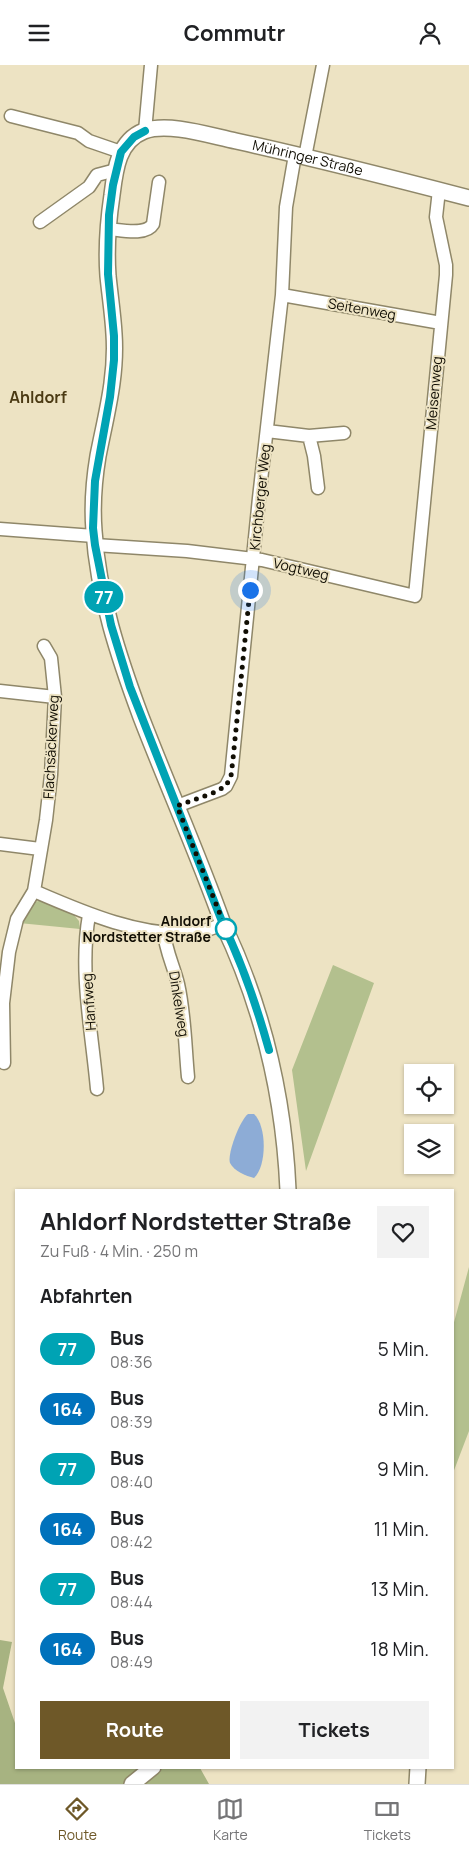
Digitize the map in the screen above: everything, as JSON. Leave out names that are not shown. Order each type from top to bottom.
[{"type":"street","points":[[151,65],[145,131],[134,137],[121,152],[116,170],[108,229],[108,274],[114,336],[114,360],[111,391],[95,481],[94,541],[106,605],[120,657],[156,755],[223,924],[247,979],[269,1050],[280,1107],[288,1189]]},
{"type":"street","name":"Kirchberger Weg","points":[[177,806],[222,789],[226,786],[231,776],[282,295],[286,207],[322,65]]},
{"type":"street","points":[[11,116],[78,133],[89,141],[121,152]]},
{"type":"street","name":"Mühringer Straße","points":[[145,131],[160,128],[175,129],[300,156],[469,198]]},
{"type":"street","points":[[40,222],[89,187],[98,175],[116,170]]},
{"type":"street","points":[[108,229],[144,231],[151,227],[159,182]]},
{"type":"street","name":"Meisenweg","points":[[416,596],[446,265],[436,217],[439,190]]},
{"type":"street","name":"Seitenweg","points":[[282,295],[441,323]]},
{"type":"street","points":[[267,431],[309,436],[344,433]]},
{"type":"street","points":[[309,436],[314,456],[318,488]]},
{"type":"street","name":"Vogtweg","points":[[0,529],[253,559],[416,596]]},
{"type":"street","name":"Flachsäckerweg","points":[[34,891],[51,775],[55,697],[51,659],[44,646]]},
{"type":"street","points":[[0,691],[55,697]]},
{"type":"street","points":[[0,844],[40,849]]},
{"type":"street","points":[[4,1063],[3,1003],[8,952],[17,919],[34,891],[89,915],[126,925],[164,932],[197,933],[223,924]]},
{"type":"street","name":"Hanfweg","points":[[89,915],[87,982],[97,1089]]},
{"type":"street","name":"Dinkelweg","points":[[164,932],[180,997],[188,1077]]},
{"type":"street","points":[[132,1784],[150,1769]]},
{"type":"street","points":[[417,1784],[418,1769]]},
{"type":"green space","points":[[43,900],[74,915],[79,921],[80,929],[19,923],[34,902]]},
{"type":"green space","points":[[333,965],[374,983],[306,1171],[292,1070]]},
{"type":"green space","points":[[469,1267],[469,1431],[454,1470],[454,1322]]},
{"type":"green space","points":[[0,1640],[12,1642],[3,1688],[15,1723],[15,1769],[201,1769],[209,1784],[0,1784]]},
{"type":"water","points":[[248,1114],[254,1114],[258,1120],[264,1146],[261,1165],[254,1178],[237,1171],[230,1163],[230,1152],[235,1137],[241,1123]]},
{"type":"bus line","name":"77","points":[[145,131],[134,137],[121,152],[113,185],[109,215],[108,274],[114,336],[114,360],[110,397],[95,481],[93,528],[96,554],[111,625],[130,687],[223,924],[236,951],[256,1005],[269,1050]]},
{"type":"place","name":"Ahldorf Nordstetter Straße","points":[[226,929]]},
{"type":"district","name":"Ahldorf","points":[[38,397]]},
{"type":"route","points":[[226,929],[177,806],[222,789],[226,786],[231,776],[250,590]]}]
